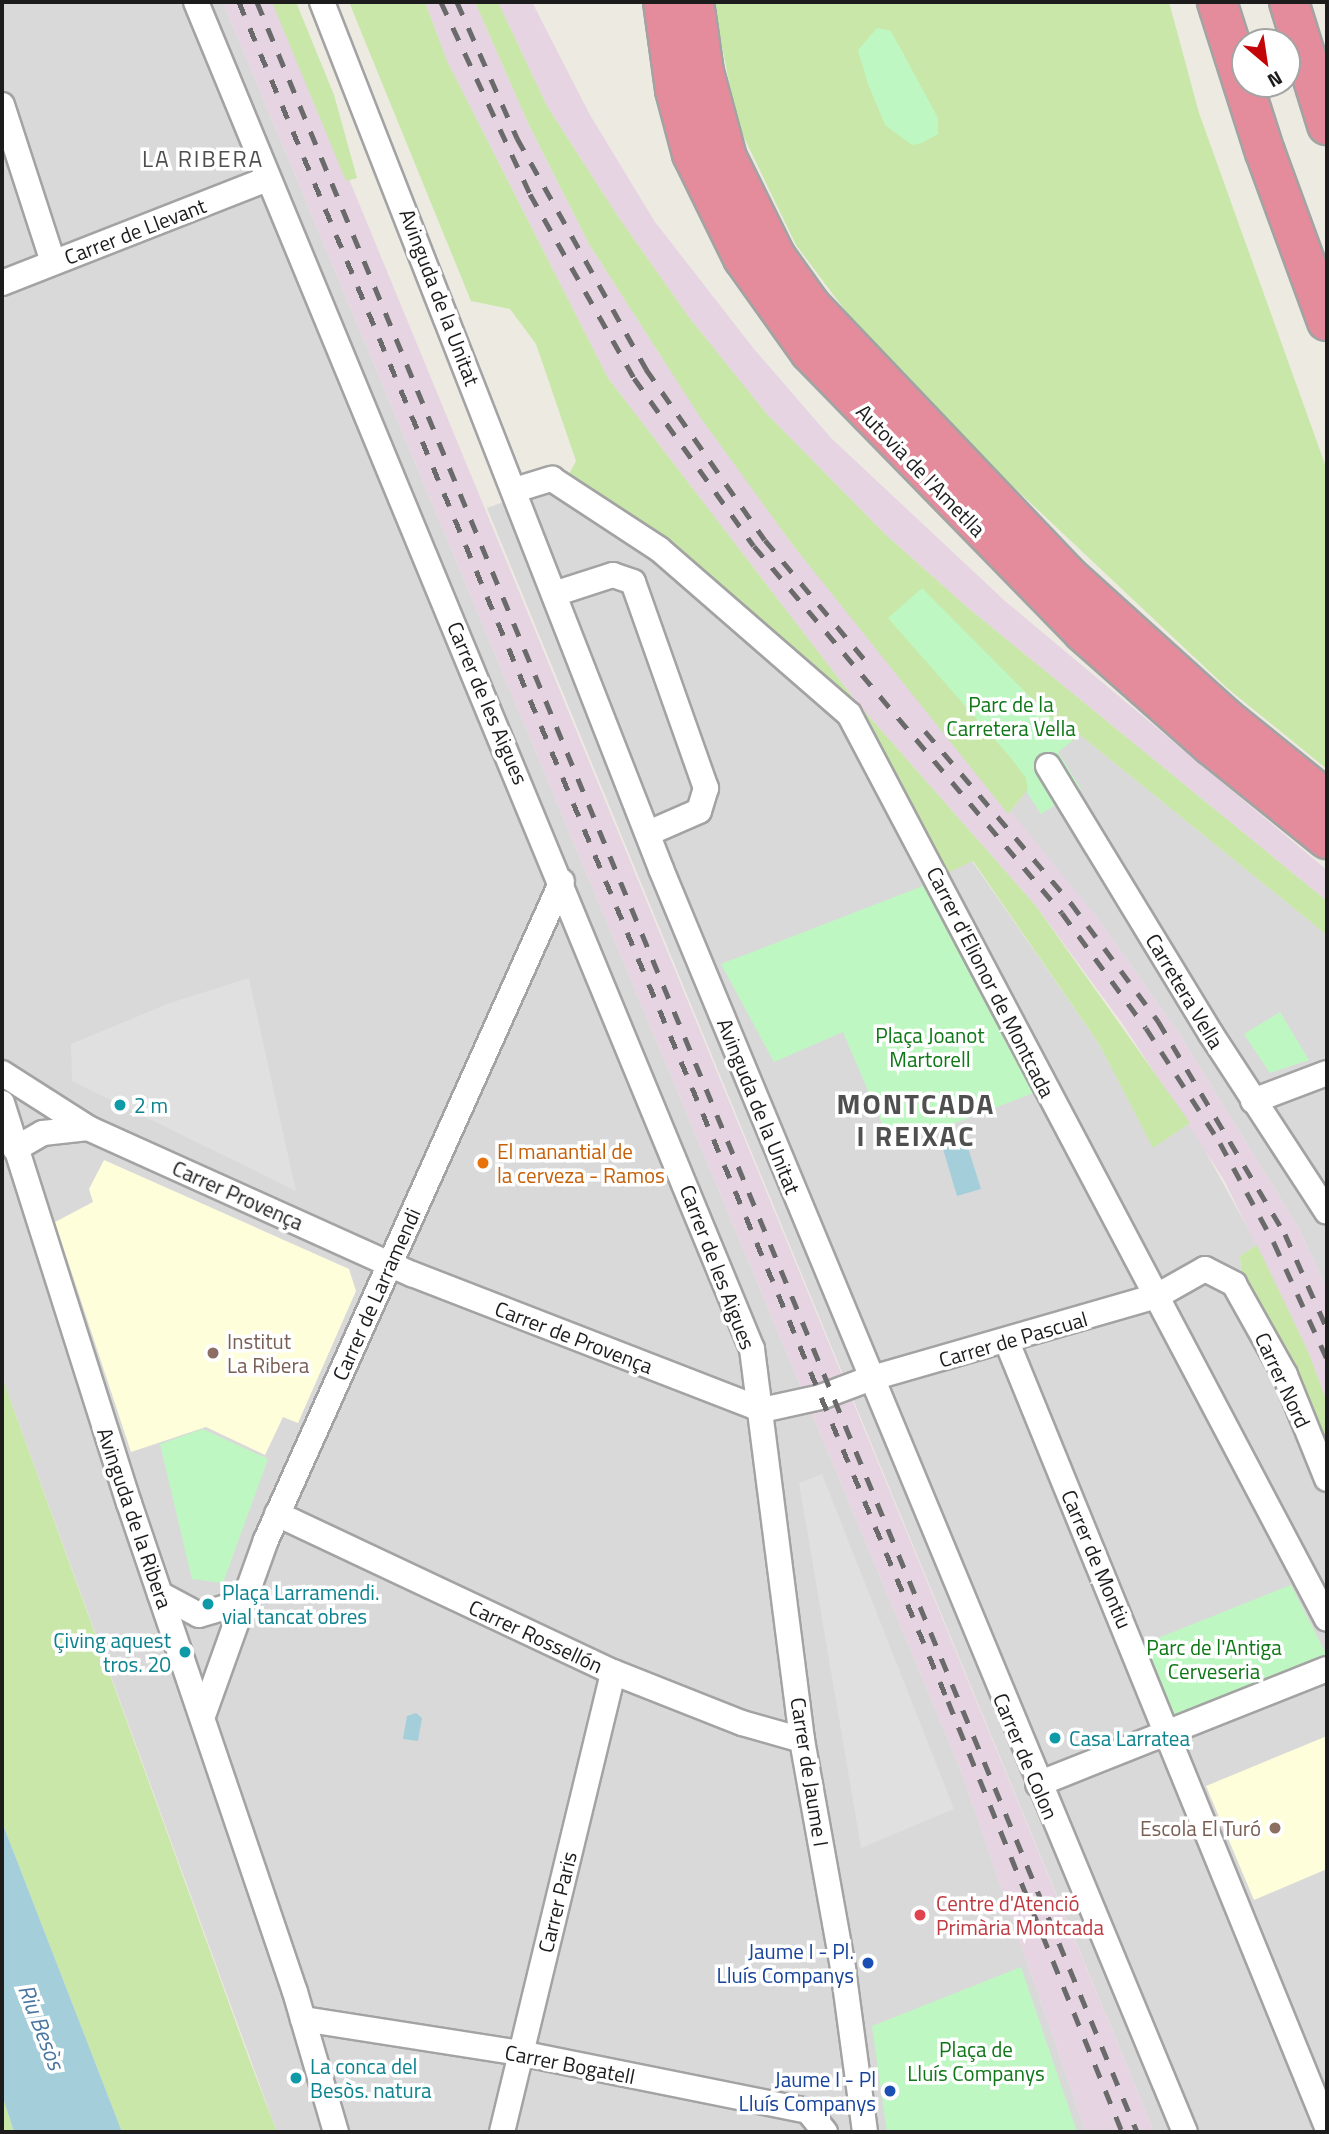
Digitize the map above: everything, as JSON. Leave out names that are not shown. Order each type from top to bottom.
[{"type":"highway","name":"Autovia de l'Ametlla","points":[[663,2],[675,90],[692,154],[743,258],[810,352],[1083,632],[1212,746],[1327,839]]},
{"type":"highway","name":"Autovia de l'Ametlla","points":[[694,2],[704,72],[727,158],[776,257],[811,306],[1066,574],[1224,717],[1327,800]]},
{"type":"highway","points":[[1217,2],[1327,321]]},
{"type":"highway","points":[[1289,2],[1327,125]]},
{"type":"street","name":"Carrer de les Aigues","points":[[197,2],[268,179],[562,881],[752,1349],[762,1410]]},
{"type":"street","name":"Avinguda de la Unitat","points":[[322,2],[649,834],[869,1379]]},
{"type":"street","points":[[2,105],[53,262]]},
{"type":"street","name":"Carrer de Llevant","points":[[2,284],[268,179]]},
{"type":"street","name":"Carrer d'Elionor de Montcada","points":[[515,490],[552,479],[659,549],[849,714],[1327,1619]]},
{"type":"street","points":[[554,594],[613,575],[633,582],[706,788],[699,811],[649,834]]},
{"type":"street","name":"Carretera Vella","points":[[1048,766],[1253,1101],[1327,1212]]},
{"type":"street","name":"Carrer de Larramendi","points":[[204,1713],[277,1514],[388,1262],[562,881]]},
{"type":"street","name":"Carrer Provença","points":[[2,1073],[88,1128],[388,1262]]},
{"type":"street","points":[[1253,1101],[1327,1073]]},
{"type":"street","name":"Avinguda de la Ribera","points":[[2,1102],[160,1594],[204,1713],[303,2019],[336,2132]]},
{"type":"street","points":[[15,1149],[43,1133],[88,1128]]},
{"type":"street","name":"Carrer de Provença","points":[[388,1262],[762,1410]]},
{"type":"street","name":"Carrer de Pascual","points":[[762,1410],[821,1397],[869,1379],[1007,1342],[1157,1296],[1205,1269],[1234,1284]]},
{"type":"street","name":"Carrer Nord","points":[[1234,1284],[1285,1375],[1327,1479]]},
{"type":"street","name":"Carrer de Montiu","points":[[1007,1342],[1169,1732],[1327,2127]]},
{"type":"street","name":"Carrer de Colon","points":[[869,1379],[1185,2132]]},
{"type":"street","name":"Carrer de Jaume I","points":[[762,1410],[802,1740],[843,1969],[865,2132]]},
{"type":"street","name":"Carrer Rossellón","points":[[277,1514],[613,1672],[742,1723],[802,1740]]},
{"type":"street","points":[[160,1594],[199,1615],[243,1602]]},
{"type":"street","points":[[1038,1784],[1327,1669]]},
{"type":"street","name":"Carrer Paris","points":[[502,2132],[613,1672]]},
{"type":"street","name":"Carrer Bogatell","points":[[303,2019],[520,2053],[808,2111],[825,2132]]},
{"type":"shaded area","points":[[2,2],[223,2],[960,1768],[1086,2132],[277,2132],[2,1377]]},
{"type":"shaded area","points":[[223,2],[276,2],[1154,2132],[1086,2132],[960,1768]]},
{"type":"shaded area","points":[[425,2],[475,2],[528,123],[589,244],[664,361],[792,544],[1096,916],[1180,1035],[1298,1227],[1327,1289],[1327,1402],[1308,1351],[1224,1180],[1122,1023],[1036,906],[859,705],[608,378],[447,61]]},
{"type":"shaded area","points":[[498,2],[532,2],[590,115],[655,222],[754,349],[831,438],[1005,601],[1327,870],[1327,901],[967,607],[885,534],[766,413],[688,316],[617,215],[547,106]]},
{"type":"shaded area","points":[[566,480],[679,547],[850,704],[946,873],[972,861],[1099,1044],[1153,1147],[1190,1123],[1257,1245],[1240,1256],[1241,1269],[1290,1358],[1327,1457],[1327,2132],[1154,2132],[487,508]]},
{"type":"shaded area","points":[[1080,735],[1327,935],[1327,1289],[1298,1227],[1180,1035],[1096,916],[1008,814],[1058,752]]},
{"type":"shaded area","points":[[249,978],[296,1191],[72,1081],[71,1044],[170,1003]]},
{"type":"shaded area","name":"Institut La Ribera","points":[[104,1160],[349,1269],[356,1291],[298,1423],[283,1417],[265,1455],[206,1427],[131,1452],[55,1222],[93,1202],[89,1189]]},
{"type":"shaded area","points":[[822,1474],[954,1809],[861,1848],[799,1483]]},
{"type":"shaded area","name":"Escola El Turó","points":[[1327,1736],[1327,1869],[1254,1900],[1206,1786]]},
{"type":"green space","points":[[272,2],[296,2],[334,95],[357,178],[346,181]]},
{"type":"green space","points":[[349,2],[425,2],[447,61],[608,378],[859,705],[1036,906],[1190,1123],[1153,1148],[1099,1044],[973,861],[947,873],[850,704],[679,547],[566,480],[576,461],[536,344],[510,309],[471,301]]},
{"type":"green space","points":[[475,2],[498,2],[547,106],[617,215],[688,316],[766,413],[885,534],[967,607],[1327,901],[1327,935],[1080,735],[1058,752],[1008,814],[792,544],[700,417],[589,244],[528,123]]},
{"type":"green space","points":[[713,2],[1169,2],[1199,113],[1327,470],[1327,769],[1227,688],[951,428],[862,333],[796,245],[738,125]]},
{"type":"green space","points":[[877,28],[891,31],[938,118],[938,134],[922,143],[912,145],[885,125],[868,84],[858,50]]},
{"type":"green space","name":"Parc de la Carretera Vella","points":[[922,588],[1073,740],[1058,752],[1081,789],[1041,814],[1028,794],[1026,778],[1010,757],[888,618]]},
{"type":"green space","name":"Plaça Joanot Martorell","points":[[928,884],[1036,1092],[892,1147],[843,1032],[774,1062],[721,964]]},
{"type":"green space","points":[[1280,1012],[1309,1060],[1270,1073],[1244,1034]]},
{"type":"green space","points":[[1257,1245],[1308,1351],[1327,1402],[1327,1457],[1290,1358],[1241,1269],[1240,1256]]},
{"type":"green space","points":[[2,1377],[277,2132],[122,2132],[2,1822]]},
{"type":"green space","points":[[203,1429],[268,1459],[223,1583],[192,1579],[160,1444]]},
{"type":"green space","name":"Parc de l'Antiga Cerveseria","points":[[1291,1585],[1327,1656],[1174,1719],[1143,1644]]},
{"type":"green space","name":"Plaça de Lluís Companys","points":[[1021,1967],[1077,2132],[887,2132],[872,2026]]},
{"type":"green space","points":[[2,2095],[8,2114],[14,2132],[2,2132]]},
{"type":"water","points":[[964,1135],[981,1189],[957,1196],[941,1142]]},
{"type":"water","points":[[416,1713],[422,1718],[418,1741],[403,1739],[407,1716]]},
{"type":"water","name":"Riu Besòs","points":[[2,1822],[122,2132],[14,2132],[2,2095]]},
{"type":"railway","points":[[239,2],[948,1701],[1122,2132]]},
{"type":"railway","points":[[257,2],[1137,2132]]},
{"type":"railway","points":[[441,2],[530,194],[634,378],[754,546],[1062,913],[1146,1028],[1220,1143],[1274,1243],[1327,1359]]},
{"type":"railway","points":[[457,2],[517,138],[646,369],[765,540],[864,659]]},
{"type":"railway","points":[[925,731],[1071,903],[1158,1021],[1285,1234],[1327,1329]]},
{"type":"place","name":"2 m","points":[[120,1105]]},
{"type":"place","name":"El manantial de la cerveza - Ramos","points":[[483,1163]]},
{"type":"place","name":"Institut La Ribera","points":[[213,1353]]},
{"type":"place","name":"Plaça Larramendi. vial tancat obres","points":[[208,1604]]},
{"type":"place","name":"Çiving aquest tros. 20","points":[[185,1652]]},
{"type":"place","name":"Casa Larratea","points":[[1055,1738]]},
{"type":"place","name":"Escola El Turó","points":[[1275,1828]]},
{"type":"place","name":"Centre d'Atenció Primària Montcada","points":[[920,1915]]},
{"type":"place","name":"Jaume I - Pl. Lluís Companys","points":[[868,1963]]},
{"type":"place","name":"La conca del Besòs. natura","points":[[296,2078]]},
{"type":"place","name":"Jaume I - Pl Lluís Companys","points":[[890,2091]]},
{"type":"district","name":"LA RIBERA","points":[[203,159]]},
{"type":"district","name":"MONTCADA I REIXAC","points":[[916,1120]]}]
